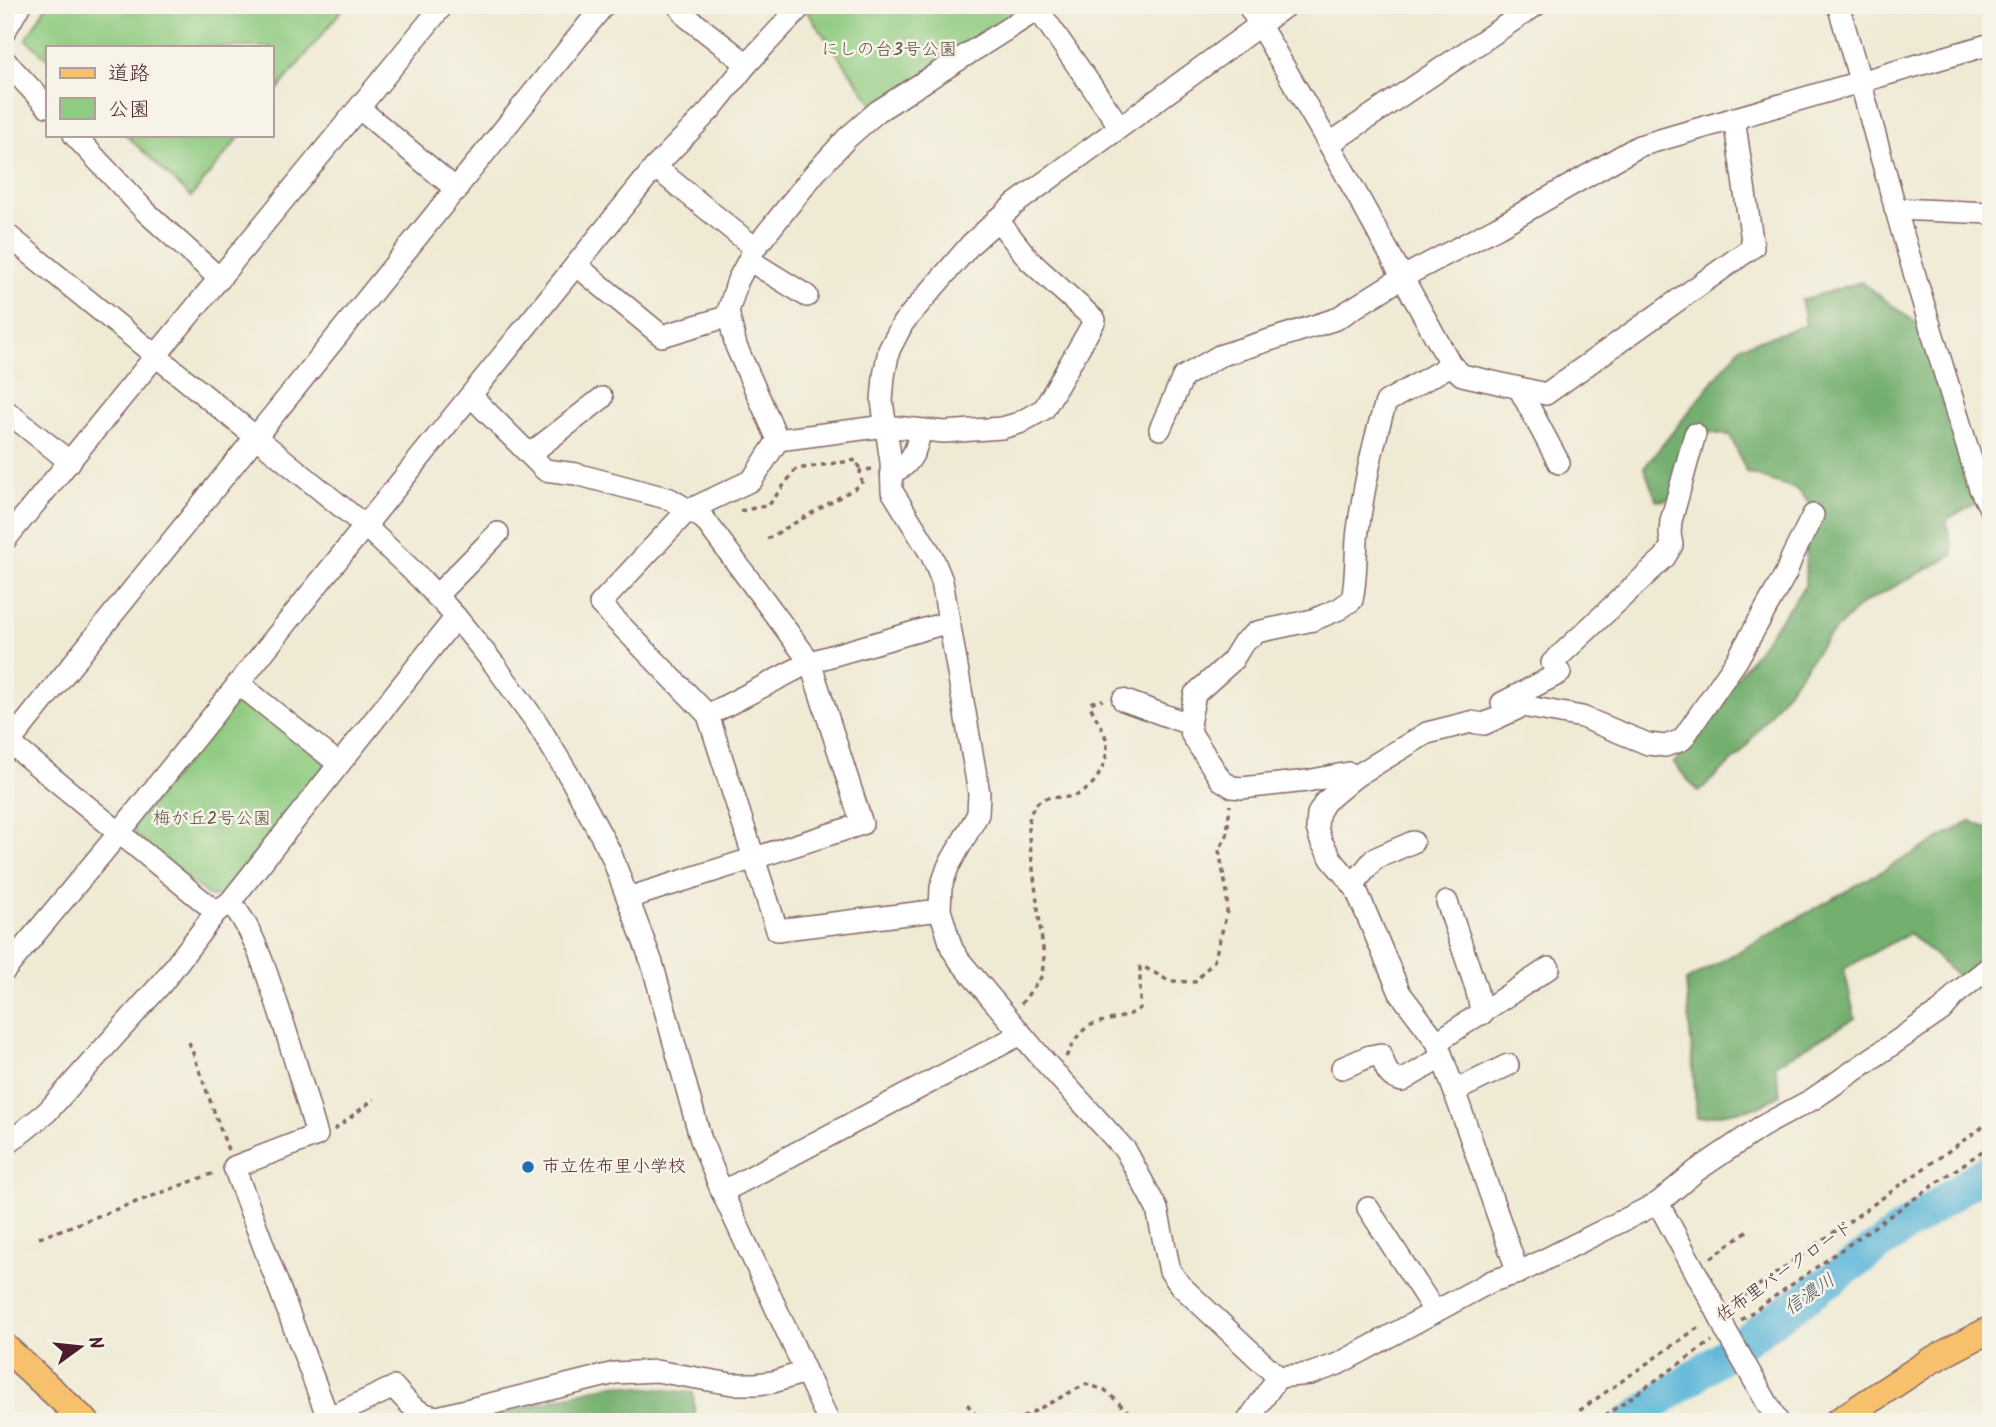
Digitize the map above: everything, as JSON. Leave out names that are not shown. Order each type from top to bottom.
[{"type":"main road","points":[[1837,1422],[1930,1361],[1991,1329]]},
{"type":"main road","points":[[5,1347],[86,1422]]},
{"type":"street","points":[[5,30],[20,5]]},
{"type":"street","points":[[5,540],[443,5]]},
{"type":"street","points":[[604,5],[7,743],[120,833],[223,907],[241,914],[264,966],[291,1045],[317,1135],[234,1167],[325,1420],[394,1387],[414,1410],[427,1416],[438,1417],[615,1373],[656,1371],[732,1384],[756,1384],[773,1382],[805,1372]]},
{"type":"street","points":[[678,5],[687,17],[747,64]]},
{"type":"street","points":[[5,970],[120,833],[655,167],[710,110],[747,64],[802,5]]},
{"type":"street","points":[[1248,5],[1329,144],[1451,365],[1462,375],[1546,394],[1753,247],[1734,118]]},
{"type":"street","points":[[1287,5],[997,219],[971,244],[903,323],[889,351],[884,376],[882,401],[892,491],[932,556],[942,581],[979,793],[978,814],[948,867],[941,887],[940,910],[956,955],[1014,1026],[1080,1098],[1097,1121],[1114,1136],[1140,1175],[1157,1209],[1170,1271],[1180,1285],[1278,1377],[1310,1374],[1338,1364],[1492,1281],[1518,1273],[1657,1203],[1696,1171],[1761,1127],[1813,1099],[1942,1010],[1957,993],[1991,966]]},
{"type":"street","points":[[1329,144],[1536,5]]},
{"type":"street","points":[[1838,5],[1862,80],[1895,209],[1980,489],[1991,510]]},
{"type":"street","points":[[778,440],[736,346],[729,316],[738,281],[752,254],[814,174],[847,138],[878,111],[1036,8],[1120,127]]},
{"type":"street","points":[[1160,429],[1183,377],[1219,356],[1336,319],[1403,277],[1498,227],[1639,146],[1991,44]]},
{"type":"street","points":[[5,61],[46,105]]},
{"type":"street","points":[[360,109],[457,190]]},
{"type":"street","points":[[75,136],[146,212],[220,279]]},
{"type":"street","points":[[655,167],[752,254],[807,296]]},
{"type":"street","points":[[1895,209],[1991,213]]},
{"type":"street","points":[[778,440],[885,426],[944,432],[1002,428],[1044,409],[1095,320],[1030,261],[997,219]]},
{"type":"street","points":[[5,233],[365,526],[456,617],[537,723],[611,854],[652,963],[701,1140],[722,1192],[829,1422]]},
{"type":"street","points":[[576,265],[662,336],[729,316]]},
{"type":"street","points":[[1356,776],[1349,773],[1307,781],[1242,788],[1231,786],[1221,780],[1192,735],[1189,724],[1195,694],[1232,661],[1243,643],[1257,632],[1313,620],[1352,600],[1359,527],[1386,402],[1451,365]]},
{"type":"street","points":[[1519,388],[1559,463]]},
{"type":"street","points":[[471,396],[545,470],[576,474],[670,499],[704,519],[810,662],[862,824],[628,898]]},
{"type":"street","points":[[530,454],[602,398]]},
{"type":"street","points":[[5,410],[70,463]]},
{"type":"street","points":[[891,468],[898,470],[907,463],[915,450],[920,430]]},
{"type":"street","points":[[1471,722],[1476,716],[1560,673],[1552,663],[1665,557],[1672,545],[1671,521],[1695,434]]},
{"type":"street","points":[[778,440],[752,481],[691,510],[600,604],[708,715],[776,930],[940,910]]},
{"type":"street","points":[[1518,1273],[1440,1049],[1400,993],[1353,885],[1332,860],[1321,841],[1317,828],[1318,814],[1325,803],[1356,776],[1427,733],[1471,722],[1484,724],[1523,706],[1582,717],[1648,744],[1665,746],[1682,740],[1737,660],[1787,573],[1813,514]]},
{"type":"street","points":[[436,596],[498,533]]},
{"type":"street","points":[[5,1146],[47,1112],[163,982],[456,617]]},
{"type":"street","points":[[708,715],[810,662],[949,622]]},
{"type":"street","points":[[238,683],[339,764]]},
{"type":"street","points":[[1123,700],[1189,724]]},
{"type":"street","points":[[1353,885],[1374,859],[1413,842]]},
{"type":"street","points":[[1447,902],[1482,1014]]},
{"type":"street","points":[[1342,1068],[1381,1054],[1388,1074],[1393,1079],[1402,1081],[1482,1014],[1549,968]]},
{"type":"street","points":[[722,1192],[1014,1026]]},
{"type":"street","points":[[1455,1091],[1508,1065]]},
{"type":"street","points":[[1657,1203],[1778,1422]]},
{"type":"street","points":[[1368,1208],[1435,1312]]},
{"type":"street","points":[[1247,1422],[1278,1377]]},
{"type":"path","points":[[740,511],[769,505],[796,469],[857,460],[862,484],[767,539]]},
{"type":"path","points":[[860,471],[891,468]]},
{"type":"path","points":[[1014,1026],[1042,976],[1044,957],[1028,829],[1029,818],[1040,801],[1076,795],[1088,788],[1105,762],[1107,750],[1105,737],[1090,705],[1098,699],[1123,700]]},
{"type":"path","points":[[1056,1073],[1061,1069],[1066,1055],[1078,1037],[1088,1027],[1129,1016],[1140,1008],[1140,967],[1169,981],[1186,983],[1199,979],[1214,961],[1227,913],[1227,893],[1219,850],[1227,835],[1231,786]]},
{"type":"path","points":[[39,1238],[234,1167],[189,1042]]},
{"type":"path","points":[[317,1135],[332,1132],[374,1099]]},
{"type":"path","points":[[1563,1422],[1725,1328],[1991,1121]]},
{"type":"path","name":"佐布里パークロード","points":[[1596,1422],[1725,1328],[1991,1145]]},
{"type":"path","points":[[1695,1270],[1751,1228]]},
{"type":"path","points":[[1014,1422],[1086,1384],[1105,1390],[1139,1422]]},
{"type":"path","points":[[967,1404],[981,1422]]},
{"type":"green space","points":[[47,5],[346,5],[273,96],[273,46],[46,46],[46,58],[26,39]]},
{"type":"green space","name":"にしの台3号公園","points":[[802,5],[1035,5],[878,111]]},
{"type":"green space","points":[[127,136],[240,136],[191,197]]},
{"type":"green space","points":[[1861,282],[1923,328],[1976,503],[1946,520],[1953,555],[1862,604],[1827,638],[1740,754],[1698,792],[1674,763],[1805,586],[1806,548],[1819,513],[1797,489],[1747,473],[1730,435],[1695,431],[1677,499],[1657,501],[1644,468],[1741,346],[1806,325],[1801,300]]},
{"type":"green space","name":"梅が丘2号公園","points":[[246,698],[323,759],[325,767],[220,896],[210,897],[135,835],[134,825],[238,699]]},
{"type":"green space","points":[[1971,821],[1991,830],[1991,951],[1959,977],[1909,933],[1844,969],[1855,1018],[1775,1065],[1780,1094],[1759,1107],[1697,1118],[1686,981]]},
{"type":"green space","points":[[613,1384],[693,1393],[696,1422],[469,1422]]},
{"type":"waterway","name":"信濃川","points":[[1629,1422],[1991,1167]]},
{"type":"place","name":"市立佐布里小学校","points":[[528,1167]]}]
